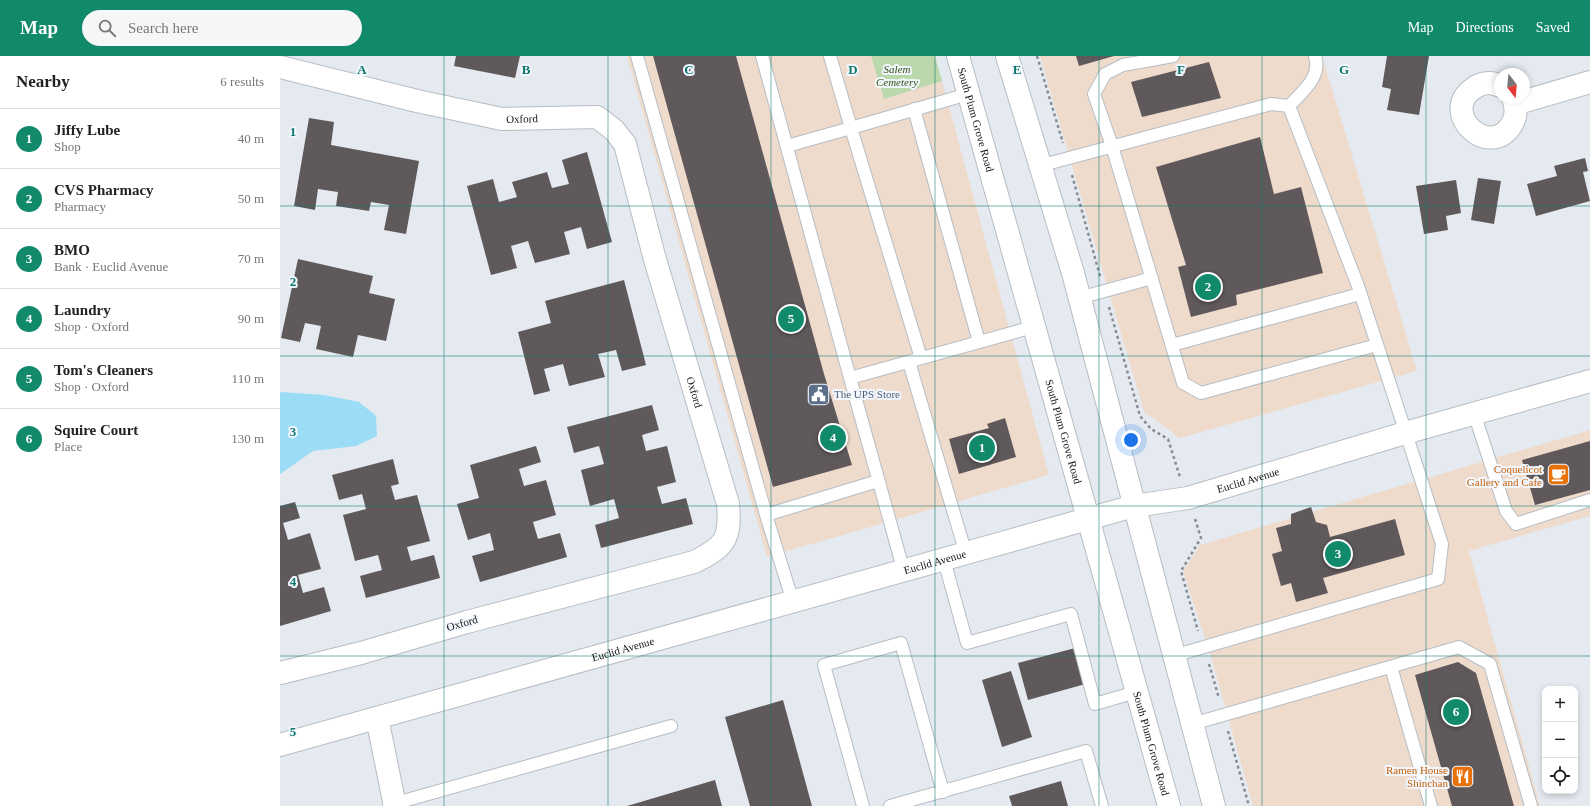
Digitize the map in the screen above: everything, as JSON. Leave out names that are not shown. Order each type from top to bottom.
[{"type":"main road","name":"South Plum Grove Road","points":[[958,56],[1169,806]]},
{"type":"main road","points":[[1007,56],[1079,298],[1214,806]]},
{"type":"main road","name":"Oxford","points":[[280,67],[418,101],[502,118],[597,117],[614,130],[625,144],[654,256],[728,504],[730,524],[725,539],[714,552],[694,562],[467,622],[361,653],[280,673]]},
{"type":"main road","points":[[1530,97],[1590,82]]},
{"type":"main road","points":[[1494,84],[1488,83],[1478,85],[1465,97],[1462,106],[1462,116],[1466,125],[1471,131],[1483,136],[1495,136],[1503,133],[1514,120],[1514,104]]},
{"type":"main road","name":"Euclid Avenue","points":[[280,745],[904,572],[1134,506],[1188,498],[1404,433],[1590,381]]},
{"type":"main road","points":[[377,718],[391,805]]},
{"type":"lane","points":[[637,56],[766,515],[793,602]]},
{"type":"lane","points":[[762,56],[904,572]]},
{"type":"lane","points":[[830,56],[915,360],[966,554]]},
{"type":"lane","points":[[1173,56],[1123,65],[1105,74],[1094,94],[1112,146],[1183,383],[1201,393],[1377,344]]},
{"type":"lane","points":[[1289,106],[1312,83],[1317,62],[1315,56]]},
{"type":"lane","points":[[787,146],[968,94]]},
{"type":"lane","points":[[1039,166],[1271,104],[1289,106]]},
{"type":"lane","points":[[1174,656],[1438,579],[1442,544],[1404,433],[1360,294],[1325,196],[1289,106]]},
{"type":"lane","points":[[914,109],[979,342]]},
{"type":"lane","points":[[1079,298],[1152,278]]},
{"type":"lane","points":[[1172,345],[1360,294]]},
{"type":"lane","points":[[850,378],[1033,327]]},
{"type":"lane","points":[[1474,413],[1506,511],[1516,524],[1590,500]]},
{"type":"lane","points":[[766,515],[878,481]]},
{"type":"lane","points":[[944,560],[967,643],[1071,614],[1095,704],[1136,692]]},
{"type":"lane","points":[[863,806],[824,665],[901,643],[943,792]]},
{"type":"lane","points":[[1192,724],[1459,647],[1490,664],[1531,806]]},
{"type":"lane","points":[[1391,667],[1431,806]]},
{"type":"lane","points":[[391,805],[671,726]]},
{"type":"lane","points":[[890,806],[1086,751],[1102,806]]},
{"type":"path","points":[[1036,56],[1140,416],[1151,429],[1168,439]]},
{"type":"path","points":[[1201,538],[1180,571],[1209,663],[1249,806]]},
{"type":"shaded area","points":[[627,56],[871,56],[884,99],[942,81],[1049,475],[767,557]]},
{"type":"shaded area","points":[[1040,56],[1322,56],[1417,371],[1180,438],[1144,412]]},
{"type":"shaded area","points":[[1590,430],[1590,516],[1469,551],[1540,806],[1253,806],[1212,660],[1183,571],[1200,545]]},
{"type":"green space","name":"Salem Cemetery","points":[[871,56],[935,56],[942,81],[884,99]]},
{"type":"water","points":[[280,392],[324,395],[359,402],[376,416],[377,436],[356,446],[313,451],[280,474]]},
{"type":"building","points":[[456,56],[520,56],[515,78],[454,66]]},
{"type":"building","points":[[653,56],[736,56],[824,374],[852,465],[773,487]]},
{"type":"building","points":[[1076,56],[1114,56],[1079,66]]},
{"type":"building","points":[[1387,56],[1429,56],[1419,115],[1387,110],[1391,89],[1382,87]]},
{"type":"building","points":[[1209,62],[1221,98],[1142,117],[1131,82]]},
{"type":"building","points":[[309,118],[334,122],[331,145],[419,161],[406,234],[384,230],[389,205],[371,202],[369,211],[336,206],[338,192],[318,189],[315,210],[294,206]]},
{"type":"building","points":[[1260,137],[1274,194],[1301,187],[1323,273],[1236,295],[1237,305],[1191,317],[1178,267],[1186,265],[1156,167]]},
{"type":"building","points":[[587,152],[612,242],[587,249],[581,227],[564,232],[570,254],[535,263],[528,241],[511,246],[517,268],[491,275],[467,186],[493,179],[499,202],[517,197],[512,182],[547,172],[552,188],[569,184],[562,160]]},
{"type":"building","points":[[1585,158],[1588,171],[1583,172],[1590,201],[1536,216],[1527,184],[1557,176],[1554,166]]},
{"type":"building","points":[[1478,178],[1501,181],[1494,224],[1471,220]]},
{"type":"building","points":[[1456,180],[1461,213],[1446,216],[1448,230],[1424,234],[1416,186]]},
{"type":"building","points":[[298,259],[373,276],[369,293],[395,299],[386,341],[358,335],[353,357],[316,349],[321,326],[305,323],[300,342],[281,338]]},
{"type":"building","points":[[624,280],[646,365],[622,371],[616,350],[598,354],[605,377],[569,386],[563,364],[544,369],[550,391],[534,395],[518,332],[551,323],[545,301]]},
{"type":"building","points":[[652,405],[659,430],[642,435],[646,451],[667,446],[676,482],[657,487],[662,504],[686,498],[693,524],[601,548],[595,525],[619,518],[614,499],[590,506],[581,470],[604,464],[599,446],[574,453],[567,427]]},
{"type":"building","points":[[1005,418],[1016,457],[959,474],[949,439],[989,428],[987,424]]},
{"type":"building","name":"Coquelicot Gallery and Cafe","points":[[1590,441],[1590,490],[1535,505],[1522,460]]},
{"type":"building","points":[[536,446],[541,462],[519,469],[524,486],[546,480],[556,515],[533,522],[538,539],[560,533],[567,557],[480,582],[472,556],[494,550],[490,533],[468,540],[457,504],[479,498],[470,465]]},
{"type":"building","points":[[393,459],[399,484],[391,486],[395,500],[417,495],[430,541],[407,547],[411,561],[434,555],[440,578],[366,598],[360,576],[382,570],[378,555],[355,561],[343,515],[366,509],[362,494],[339,500],[332,475]]},
{"type":"building","points":[[295,502],[300,518],[283,523],[288,540],[310,533],[321,569],[298,575],[303,593],[324,587],[331,611],[280,626],[280,506]]},
{"type":"building","points":[[1311,507],[1316,522],[1327,525],[1330,537],[1395,519],[1405,555],[1323,578],[1328,593],[1296,602],[1291,583],[1281,586],[1272,554],[1282,551],[1276,528],[1291,524],[1291,514]]},
{"type":"building","points":[[1079,647],[1089,683],[1028,700],[1018,663]]},
{"type":"building","points":[[1458,662],[1476,673],[1514,806],[1452,806],[1415,675]]},
{"type":"building","points":[[1011,671],[1032,737],[1002,747],[982,680]]},
{"type":"building","points":[[783,700],[812,806],[750,806],[725,717]]},
{"type":"building","points":[[715,780],[722,806],[627,806]]},
{"type":"building","points":[[1061,781],[1068,806],[1012,806],[1009,796]]},
{"type":"place","name":"CVS Pharmacy","points":[[1208,287]]},
{"type":"place","name":"Tom's Cleaners","points":[[791,319]]},
{"type":"place","name":"The UPS Store","points":[[819,394]]},
{"type":"place","name":"Laundry","points":[[833,438]]},
{"type":"place","name":"Jiffy Lube","points":[[982,448]]},
{"type":"place","name":"Coquelicot Gallery and Cafe","points":[[1558,475]]},
{"type":"place","name":"BMO","points":[[1338,554]]},
{"type":"place","name":"Squire Court","points":[[1456,712]]},
{"type":"place","name":"Ramen House Shinchan","points":[[1463,776]]}]
